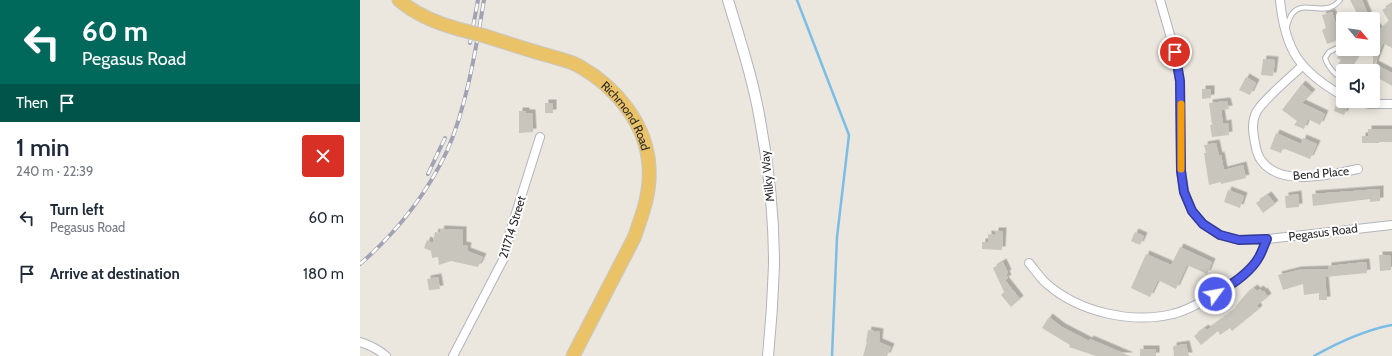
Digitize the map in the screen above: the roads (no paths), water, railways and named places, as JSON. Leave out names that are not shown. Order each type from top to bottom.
[{"type":"highway","name":"Richmond Road","points":[[399,0],[406,6],[433,22],[486,36],[578,66],[598,79],[616,95],[628,109],[636,123],[646,148],[649,167],[649,183],[640,222],[634,238],[573,356]]},
{"type":"street","name":"Milky Way","points":[[728,0],[756,101],[767,167],[774,264],[768,356]]},
{"type":"street","name":"Pegasus Road","points":[[1160,0],[1175,52],[1180,81],[1181,171],[1184,192],[1192,211],[1203,224],[1220,235],[1239,240],[1267,239],[1392,225]]},
{"type":"street","points":[[1280,0],[1282,21],[1289,44],[1302,66],[1324,85],[1336,92]]},
{"type":"street","name":"Bend Place","points":[[1302,66],[1258,109],[1253,122],[1253,133],[1260,160],[1279,174],[1295,177],[1358,169]]},
{"type":"street","points":[[1382,104],[1392,104]]},
{"type":"street","name":"211714 Street","points":[[453,356],[504,258],[510,232],[540,137]]},
{"type":"street","points":[[1029,263],[1047,284],[1067,297],[1092,310],[1123,316],[1149,318],[1174,314],[1194,306],[1226,288],[1239,279],[1259,258],[1267,239]]},
{"type":"street","points":[[360,342],[372,346],[386,356]]},
{"type":"lane","points":[[1285,31],[1292,15],[1296,10],[1302,8],[1325,9],[1333,7],[1340,0]]},
{"type":"lane","points":[[1336,48],[1329,52],[1325,58],[1327,64],[1336,74]]},
{"type":"waterway","points":[[797,0],[849,135],[837,237],[832,356]]},
{"type":"waterway","points":[[1314,356],[1352,337],[1392,325]]},
{"type":"railway","points":[[470,43],[478,0]]},
{"type":"railway","points":[[360,264],[386,239],[410,212],[430,182],[447,151],[454,134],[465,96],[474,57],[484,0]]},
{"type":"railway","points":[[428,174],[445,138]]}]
